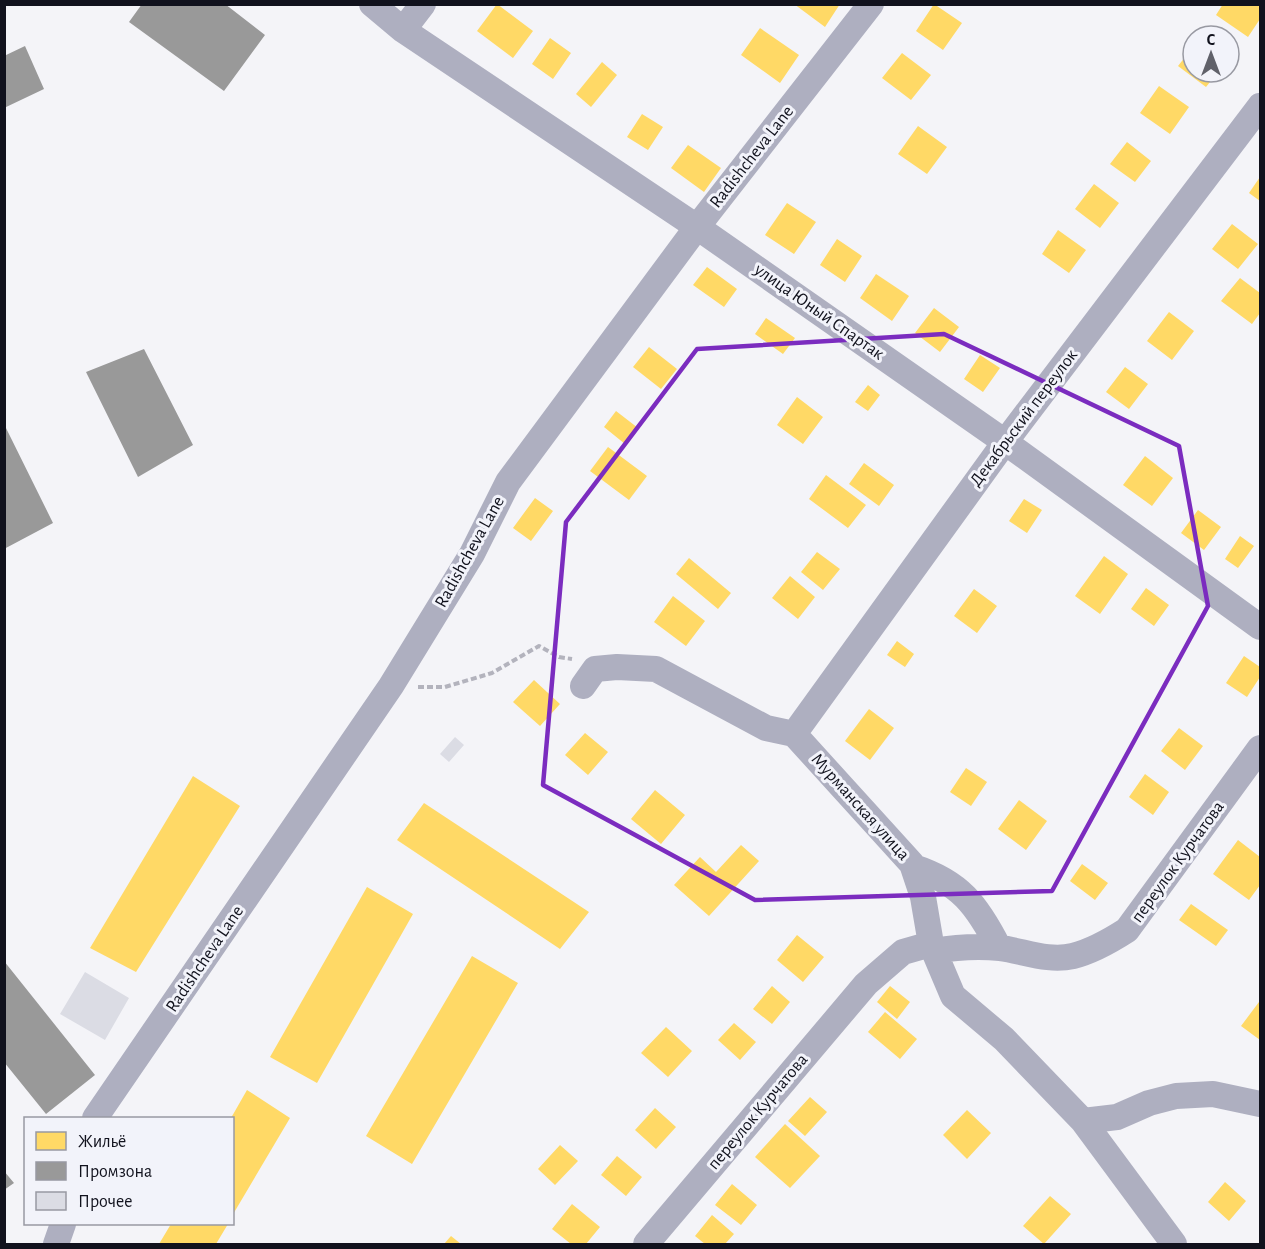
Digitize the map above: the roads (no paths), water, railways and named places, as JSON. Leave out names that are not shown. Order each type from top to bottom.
[{"type":"street","name":"улица Юный Спартак","points":[[372,4],[404,30],[697,227],[1005,442],[1260,627]]},
{"type":"street","points":[[404,30],[423,4]]},
{"type":"street","name":"Radishcheva Lane","points":[[96,1117],[391,686],[472,554],[508,482],[697,227],[872,4]]},
{"type":"street","name":"Декабрьский переулок","points":[[794,734],[1005,442],[1260,106]]},
{"type":"street","points":[[583,686],[595,669],[617,667],[656,669],[766,728],[794,734]]},
{"type":"street","name":"Мурманская улица","points":[[794,734],[913,867],[923,897],[933,947],[953,996],[1004,1039],[1083,1121],[1174,1245]]},
{"type":"street","name":"переулок Курчатова","points":[[646,1245],[866,984],[903,952],[933,947],[963,946],[999,948],[1041,957],[1071,957],[1097,948],[1127,930],[1260,748]]},
{"type":"street","points":[[913,867],[937,874],[961,891],[980,912],[999,948]]},
{"type":"street","points":[[1083,1121],[1117,1117],[1149,1103],[1176,1096],[1214,1094],[1260,1104]]},
{"type":"street","points":[[56,1245],[63,1225]]}]
